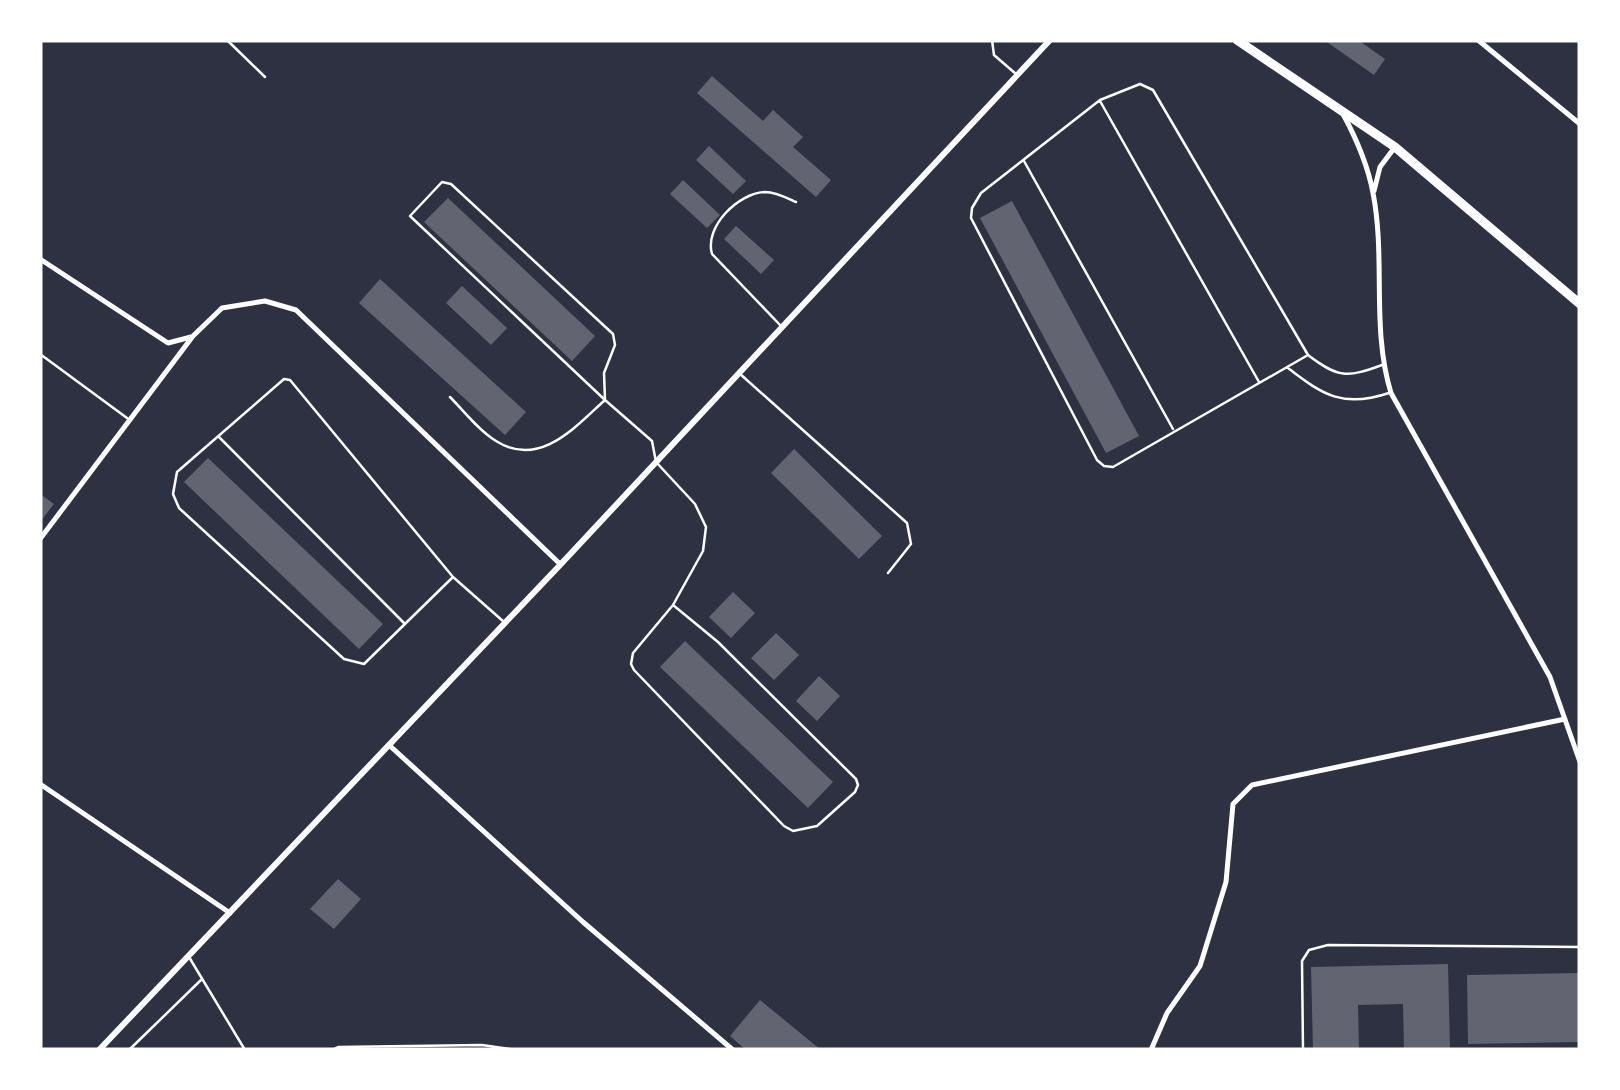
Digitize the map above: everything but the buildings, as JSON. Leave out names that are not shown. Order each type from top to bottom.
[{"type":"main road","points":[[1236,40],[1395,147],[1580,304]]},
{"type":"street","points":[[98,1050],[505,623],[1050,40]]},
{"type":"street","points":[[1478,40],[1580,124]]},
{"type":"street","points":[[1341,110],[1356,137],[1373,194],[1382,365],[1391,392],[1550,678],[1580,762]]},
{"type":"street","points":[[1373,194],[1380,166],[1395,147]]},
{"type":"street","points":[[40,259],[168,343],[194,336]]},
{"type":"street","points":[[40,539],[194,336],[222,308],[264,301],[296,310],[560,564]]},
{"type":"street","points":[[1151,1050],[1167,1014],[1200,966],[1226,882],[1233,804],[1252,785],[1565,719]]},
{"type":"street","points":[[389,745],[583,922],[733,1050]]},
{"type":"street","points":[[40,784],[230,913]]},
{"type":"lane","points":[[227,40],[264,76]]},
{"type":"lane","points":[[992,40],[994,56],[1018,75]]},
{"type":"lane","points":[[1308,356],[1113,467],[1104,466],[1097,460],[972,218],[972,208],[980,192],[1100,100],[1140,84],[1153,90],[1308,356],[1342,376],[1382,365]]},
{"type":"lane","points":[[1100,100],[1259,383]]},
{"type":"lane","points":[[1023,160],[1174,432]]},
{"type":"lane","points":[[606,400],[604,374],[615,344],[612,334],[451,184],[442,182],[410,216],[606,400],[652,441],[656,462],[695,504],[706,527],[702,551],[673,605],[634,653],[634,670],[784,826],[794,831],[817,826],[855,792],[856,779],[718,642],[673,605]]},
{"type":"lane","points":[[782,327],[712,254],[709,244],[714,228],[734,205],[749,196],[765,192],[796,202]]},
{"type":"lane","points":[[40,354],[130,420]]},
{"type":"lane","points":[[1287,367],[1308,384],[1347,402],[1364,402],[1391,392]]},
{"type":"lane","points":[[739,373],[907,523],[911,544],[888,573]]},
{"type":"lane","points":[[453,577],[364,664],[344,659],[179,508],[173,494],[177,472],[284,379],[290,380],[453,577],[505,623]]},
{"type":"lane","points":[[450,397],[496,442],[540,449],[561,440],[606,400]]},
{"type":"lane","points":[[218,436],[404,624]]},
{"type":"lane","points":[[1303,1050],[1302,961],[1309,950],[1328,945],[1580,947]]},
{"type":"lane","points":[[188,956],[245,1050]]},
{"type":"lane","points":[[129,1050],[202,980]]},
{"type":"lane","points":[[332,1050],[482,1045],[516,1050]]}]
